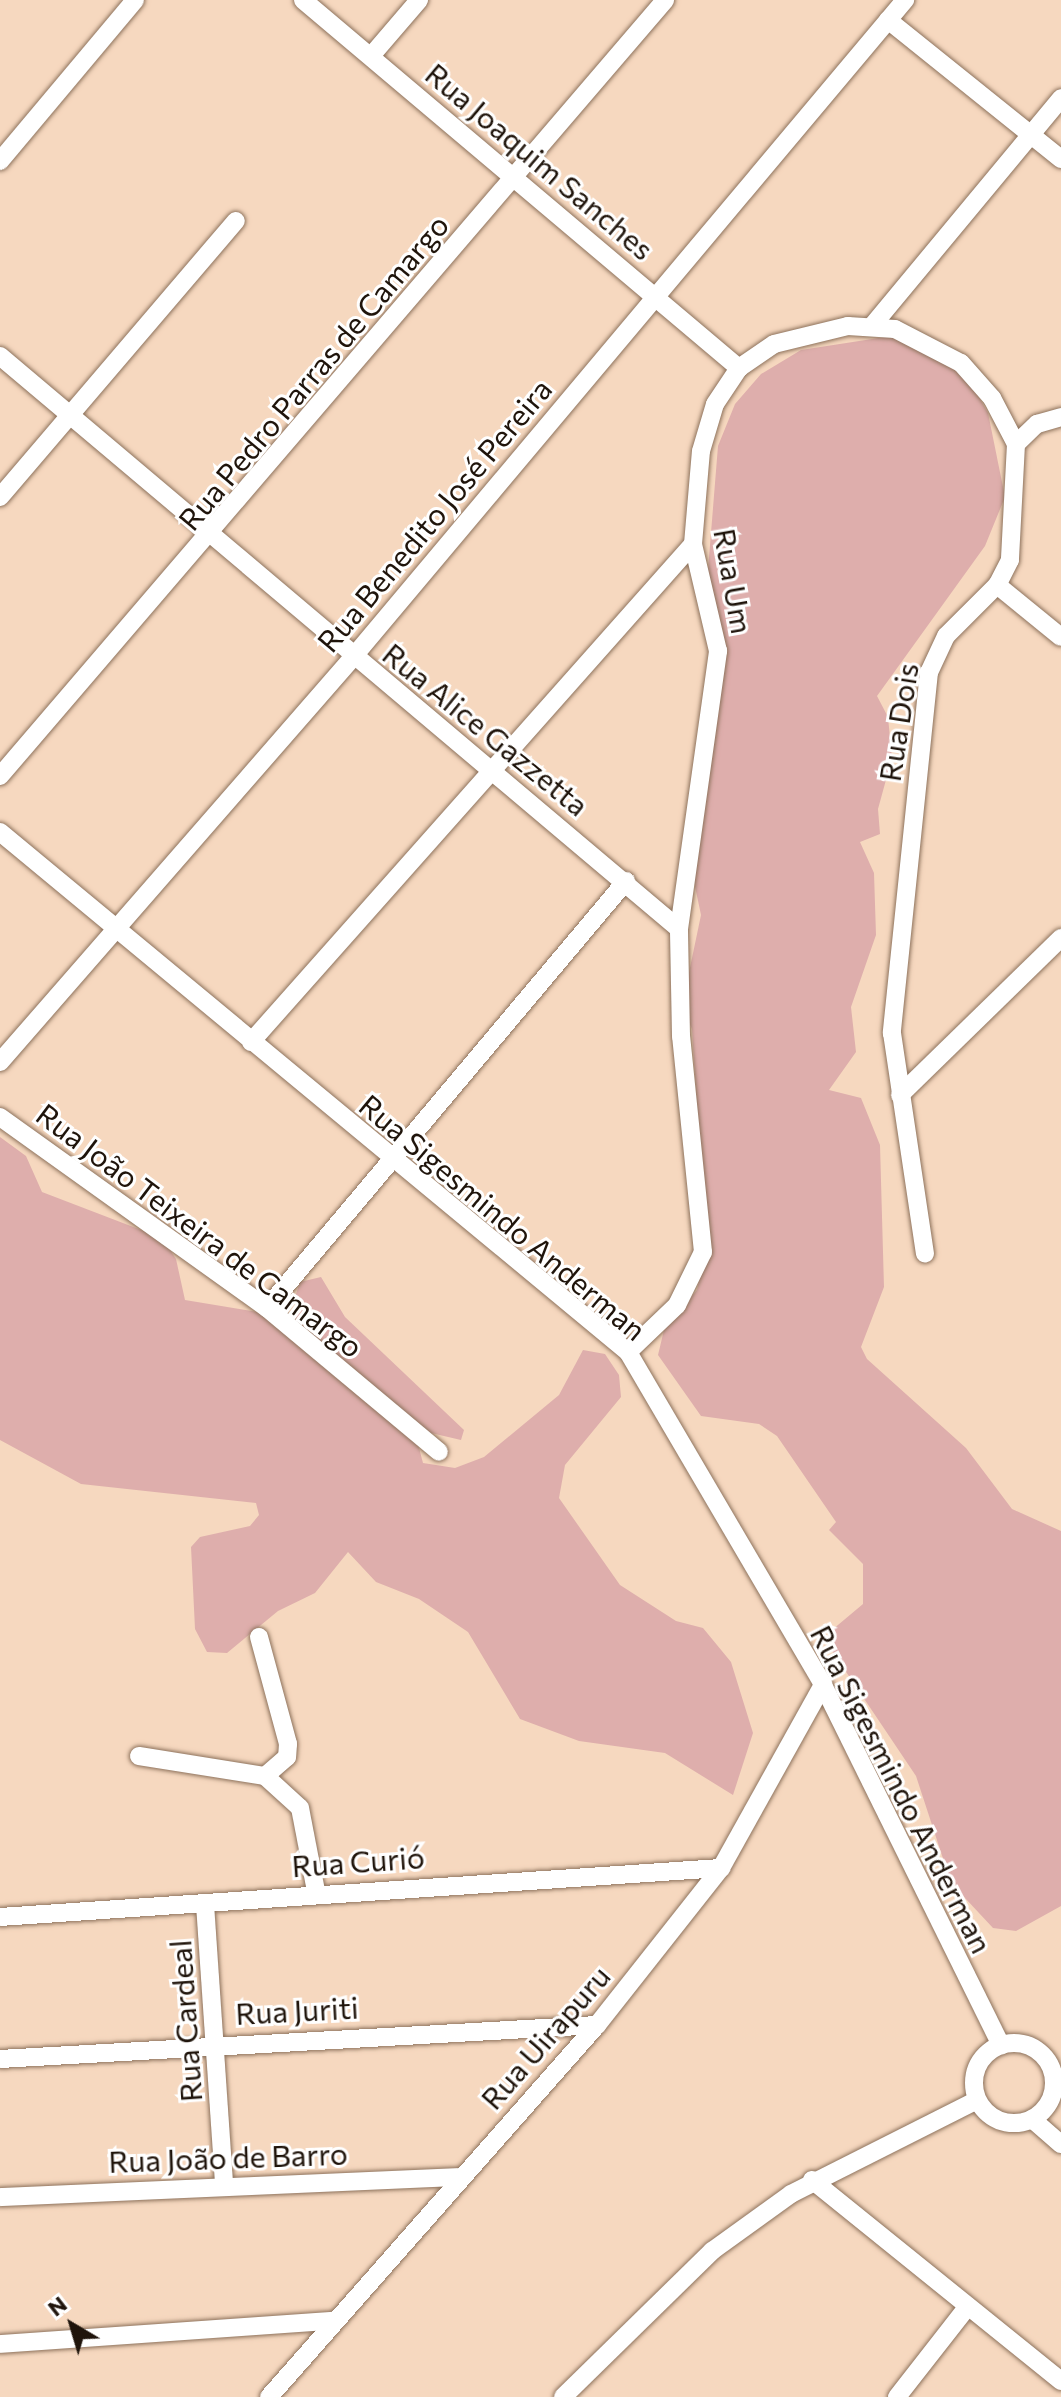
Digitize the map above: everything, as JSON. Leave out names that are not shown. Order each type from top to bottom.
[{"type":"street","points":[[0,161],[135,0]]},
{"type":"street","name":"Rua Joaquim Sanches","points":[[303,0],[656,294],[739,368]]},
{"type":"street","points":[[371,56],[419,0]]},
{"type":"street","name":"Rua Pedro Parras de Camargo","points":[[0,776],[212,535],[665,0]]},
{"type":"street","name":"Rua Benedito José Pereira","points":[[0,1062],[116,921],[354,656],[905,0]]},
{"type":"street","points":[[888,20],[1061,159]]},
{"type":"street","points":[[872,326],[1061,98]]},
{"type":"street","points":[[0,497],[236,221]]},
{"type":"street","name":"Rua Dois","points":[[848,326],[872,326],[923,338],[961,363],[992,398],[1016,444],[1016,532],[997,585],[946,636],[929,672],[894,999],[900,1095],[925,1254]]},
{"type":"street","name":"Rua Um","points":[[628,1352],[677,1305],[703,1252],[681,1036],[679,929],[718,651],[693,544],[701,451],[715,404],[739,368],[774,344],[848,326]]},
{"type":"street","name":"Rua Alice Gazzetta","points":[[0,356],[354,656],[494,769],[679,929]]},
{"type":"street","points":[[1016,444],[1037,424],[1061,417]]},
{"type":"street","points":[[251,1042],[693,544]]},
{"type":"street","points":[[997,585],[1061,637]]},
{"type":"street","name":"Rua Sigesmindo Anderman","points":[[0,832],[116,921],[251,1042],[628,1352],[823,1685],[1001,2045]]},
{"type":"street","points":[[267,1308],[626,881]]},
{"type":"street","points":[[900,1095],[1061,938]]},
{"type":"street","name":"Rua João Teixeira de Camargo","points":[[0,1117],[267,1308],[439,1452]]},
{"type":"street","points":[[259,1637],[288,1744],[287,1757],[265,1776]]},
{"type":"street","name":"Rua Uirapuru","points":[[269,2397],[458,2177],[597,2025],[721,1868],[823,1685]]},
{"type":"street","points":[[139,1756],[265,1776],[300,1808],[316,1891]]},
{"type":"street","name":"Rua Curió","points":[[0,1917],[205,1904],[316,1891],[721,1868]]},
{"type":"street","name":"Rua Cardeal","points":[[205,1904],[224,2182]]},
{"type":"street","name":"Rua Juriti","points":[[0,2059],[216,2041],[597,2025]]},
{"type":"street","points":[[1001,2045],[1039,2052],[1057,2073],[1050,2100],[1032,2119],[1007,2123],[977,2100],[980,2061],[1001,2045]]},
{"type":"street","points":[[563,2397],[712,2251],[812,2180],[977,2100]]},
{"type":"street","points":[[1032,2119],[1061,2144]]},
{"type":"street","name":"Rua João de Barro","points":[[0,2197],[224,2182],[458,2177]]},
{"type":"street","points":[[812,2180],[1061,2381]]},
{"type":"street","points":[[897,2397],[968,2306]]},
{"type":"street","points":[[0,2344],[332,2321]]},
{"type":"shaded area","points":[[898,335],[923,341],[968,378],[988,413],[1005,497],[985,546],[877,696],[888,717],[892,758],[878,809],[880,834],[860,842],[874,873],[876,935],[851,1007],[856,1052],[829,1090],[861,1098],[880,1145],[884,1287],[861,1347],[867,1359],[966,1448],[1012,1509],[1061,1531],[1061,1906],[1016,1931],[993,1928],[951,1883],[916,1776],[828,1645],[832,1630],[863,1604],[863,1564],[829,1530],[836,1522],[777,1436],[759,1424],[701,1416],[658,1355],[664,1330],[697,1290],[706,1249],[692,1029],[682,1006],[701,915],[685,839],[720,700],[708,570],[718,446],[735,404],[761,374],[801,350]]},
{"type":"shaded area","points":[[0,1137],[26,1156],[42,1192],[162,1238],[176,1259],[185,1300],[293,1318],[301,1312],[295,1297],[300,1282],[321,1277],[345,1317],[464,1430],[461,1440],[414,1429],[423,1463],[455,1468],[484,1457],[559,1395],[583,1350],[605,1354],[619,1375],[621,1397],[565,1465],[559,1498],[620,1585],[676,1621],[703,1628],[731,1662],[753,1733],[733,1795],[665,1753],[579,1741],[520,1719],[468,1632],[419,1599],[376,1582],[348,1552],[315,1593],[278,1611],[227,1653],[207,1652],[195,1629],[191,1547],[200,1537],[250,1526],[259,1515],[256,1503],[81,1484],[0,1440]]}]
